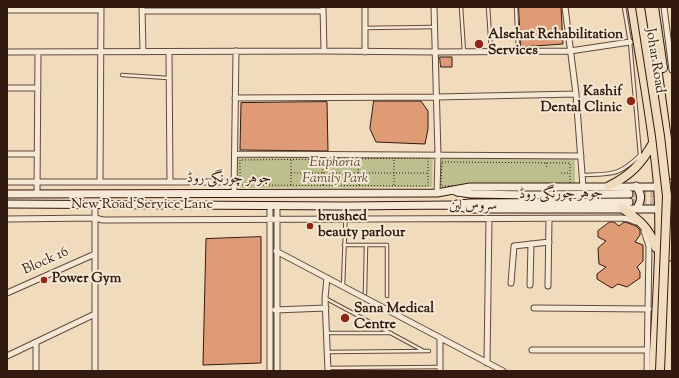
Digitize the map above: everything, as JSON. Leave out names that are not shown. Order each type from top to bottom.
[{"type":"main road","name":"Johar Road","points":[[632,7],[653,142],[658,187],[658,254],[653,371]]},
{"type":"main road","points":[[640,7],[661,143],[667,196],[660,371]]},
{"type":"main road","points":[[647,7],[672,175]]},
{"type":"main road","name":"Johar Road","points":[[654,7],[672,134]]},
{"type":"main road","points":[[609,186],[631,173],[653,142]]},
{"type":"main road","points":[[632,214],[641,199],[641,195],[636,186]]},
{"type":"main road","name":"جوہر چورنگی روڈ","points":[[7,194],[437,193],[470,187],[672,187]]},
{"type":"main road","name":"جوہر چورنگی روڈ","points":[[450,191],[471,194],[629,194]]},
{"type":"main road","points":[[123,193],[123,205]]},
{"type":"main road","points":[[138,193],[138,205]]},
{"type":"main road","name":"جوہر چورنگی روڈ","points":[[7,204],[346,206],[450,205],[471,203],[629,202]]},
{"type":"main road","name":"جوہر چورنگی روڈ","points":[[450,205],[470,209],[622,208]]},
{"type":"main road","points":[[622,208],[632,214],[647,229],[652,237],[658,254]]},
{"type":"main road","points":[[632,214],[658,208],[672,209]]},
{"type":"main road","points":[[668,371],[672,265]]},
{"type":"street","points":[[365,7],[366,52]]},
{"type":"street","points":[[434,7],[438,155],[437,193]]},
{"type":"street","points":[[565,7],[576,94],[583,187]]},
{"type":"street","points":[[664,7],[672,70]]},
{"type":"street","points":[[7,10],[101,8],[100,182]]},
{"type":"street","points":[[143,52],[142,9],[323,9],[324,51]]},
{"type":"street","points":[[7,52],[570,51],[630,42]]},
{"type":"street","points":[[234,193],[236,51]]},
{"type":"street","points":[[37,193],[38,52]]},
{"type":"street","points":[[169,52],[170,182]]},
{"type":"street","points":[[7,88],[38,88]]},
{"type":"street","points":[[235,98],[437,97],[576,94]]},
{"type":"street","points":[[7,154],[37,154]]},
{"type":"street","points":[[235,154],[581,156]]},
{"type":"street","points":[[7,182],[234,182]]},
{"type":"street","points":[[95,204],[95,371]]},
{"type":"street","points":[[270,371],[270,218],[273,205]]},
{"type":"street","points":[[273,205],[276,218],[277,371]]},
{"type":"street","points":[[632,214],[646,233],[649,246],[647,371]]},
{"type":"street","name":"سروس لین","points":[[276,218],[549,219],[632,214]]},
{"type":"street","name":"New Road Service Lane","points":[[7,219],[95,218],[103,220],[276,218]]},
{"type":"street","points":[[487,363],[489,218]]},
{"type":"street","points":[[548,286],[549,219]]},
{"type":"street","points":[[511,283],[514,247],[516,245],[548,242]]},
{"type":"street","points":[[530,286],[531,244]]},
{"type":"street","points":[[276,251],[503,371]]},
{"type":"street","name":"Block 16","points":[[7,293],[95,254]]},
{"type":"street","points":[[327,278],[326,308],[328,370]]},
{"type":"street","points":[[270,310],[326,308]]},
{"type":"street","points":[[534,308],[649,309]]},
{"type":"street","points":[[7,356],[95,314]]},
{"type":"street","points":[[440,338],[440,369]]},
{"type":"street","points":[[36,342],[36,371]]},
{"type":"street","points":[[532,350],[647,350]]},
{"type":"lane","points":[[461,7],[464,52]]},
{"type":"lane","points":[[488,7],[491,52]]},
{"type":"lane","points":[[516,7],[518,51]]},
{"type":"lane","points":[[582,175],[609,174],[617,172],[624,169],[642,156],[630,42],[624,7]]},
{"type":"lane","points":[[365,28],[435,27]]},
{"type":"lane","points":[[122,74],[169,78]]},
{"type":"lane","points":[[343,286],[346,206]]},
{"type":"lane","points":[[344,244],[366,246],[387,245],[387,296]]},
{"type":"lane","points":[[365,293],[366,246]]},
{"type":"lane","points":[[326,298],[422,350]]},
{"type":"lane","points":[[327,333],[392,333]]},
{"type":"lane","points":[[327,352],[429,351]]},
{"type":"lane","points":[[328,370],[440,369]]},
{"type":"path","points":[[394,158],[394,186]]},
{"type":"path","points":[[394,158],[428,158],[428,186],[240,185],[240,160],[394,158]]},
{"type":"path","points":[[291,159],[291,185]]},
{"type":"path","points":[[322,185],[323,159]]},
{"type":"path","points":[[358,159],[359,186]]},
{"type":"path","points":[[442,162],[570,163],[570,173],[570,184],[441,186],[442,162]]},
{"type":"path","points":[[546,163],[547,169]]},
{"type":"path","points":[[291,173],[428,173]]},
{"type":"path","points":[[561,173],[570,173]]},
{"type":"green space","name":"Euphoria Family Park","points":[[238,157],[433,157],[432,187],[237,188]]},
{"type":"green space","points":[[575,157],[575,186],[440,187],[440,158]]},
{"type":"building","points":[[519,7],[561,7],[563,44],[521,47]]},
{"type":"building","points":[[440,57],[452,57],[452,67],[441,67]]},
{"type":"building","points":[[374,101],[421,101],[428,111],[428,129],[425,144],[376,142],[370,129]]},
{"type":"building","points":[[327,102],[328,151],[240,150],[241,103]]},
{"type":"building","points":[[610,222],[614,222],[619,226],[624,222],[628,223],[636,226],[640,230],[640,235],[635,242],[643,245],[643,261],[637,267],[640,272],[640,278],[627,287],[618,284],[612,288],[597,279],[597,274],[606,267],[599,264],[598,248],[606,241],[598,237],[598,231]]},
{"type":"building","points":[[261,237],[261,363],[203,365],[206,239]]},
{"type":"tunnel","points":[[629,194],[672,195]]},
{"type":"tunnel","points":[[629,202],[672,203]]},
{"type":"place","name":"Alsehat Rehabilitation Services","points":[[479,44]]},
{"type":"place","name":"Kashif Dental Clinic","points":[[631,101]]},
{"type":"place","name":"brushed beauty parlour","points":[[310,226]]},
{"type":"place","name":"Power Gym","points":[[44,280]]},
{"type":"place","name":"Sana Medical Centre","points":[[345,318]]}]
